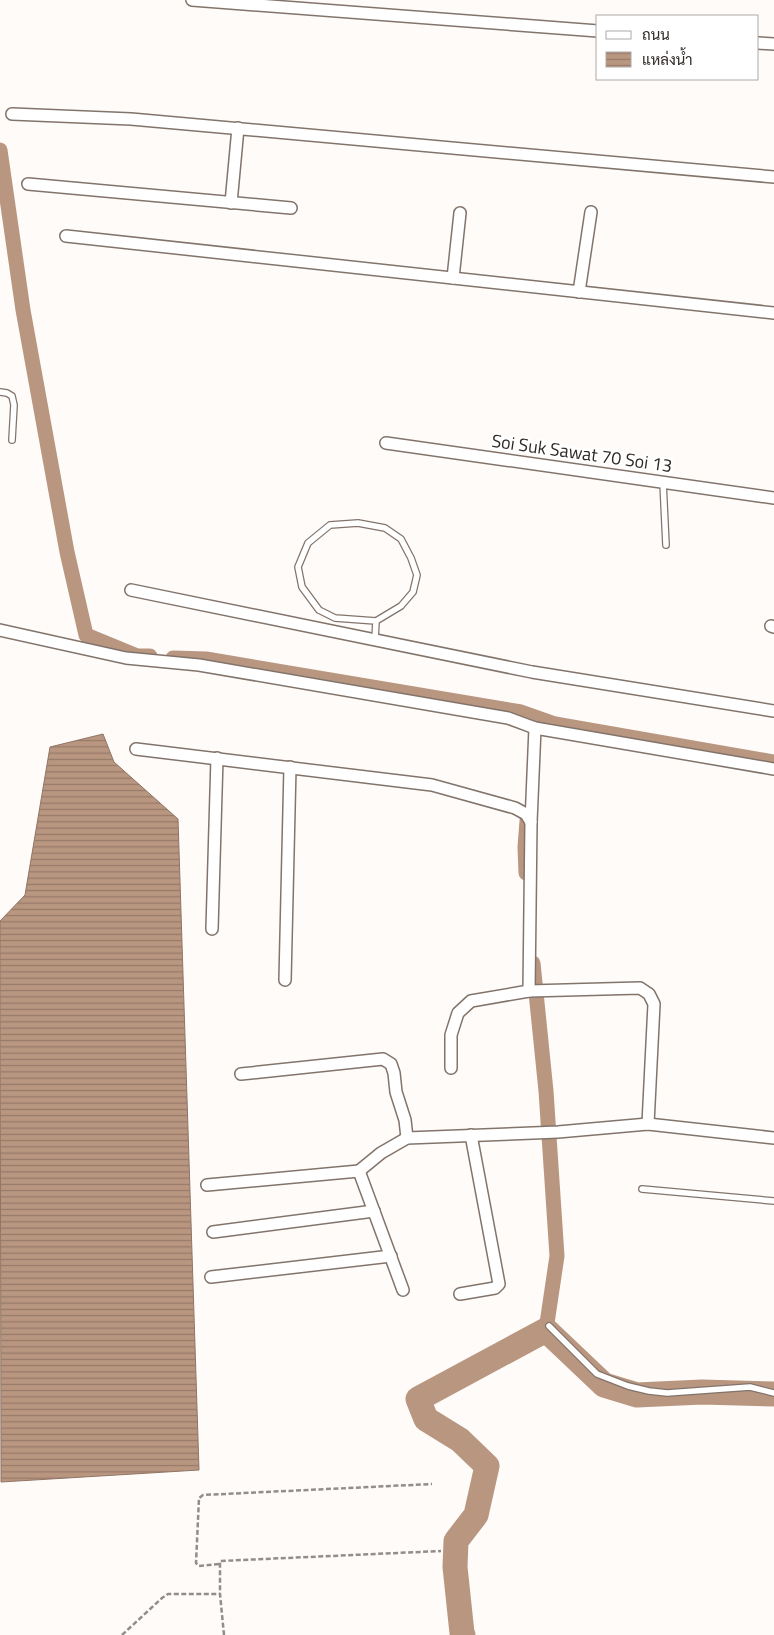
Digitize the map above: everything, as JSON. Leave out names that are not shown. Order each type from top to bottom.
[{"type":"street","points":[[192,0],[596,31]]},
{"type":"street","points":[[759,43],[774,44]]},
{"type":"street","points":[[12,114],[131,119],[774,177]]},
{"type":"street","points":[[231,203],[238,128]]},
{"type":"street","points":[[28,184],[291,208]]},
{"type":"street","points":[[578,292],[591,212]]},
{"type":"street","points":[[454,278],[460,214]]},
{"type":"street","points":[[66,236],[774,313]]},
{"type":"street","name":"Soi Suk Sawat 70 Soi 13","points":[[386,443],[774,498]]},
{"type":"street","points":[[131,590],[532,672],[774,712]]},
{"type":"street","points":[[0,630],[126,658],[200,664],[508,718],[535,728],[774,769]]},
{"type":"street","points":[[529,991],[531,822],[535,728]]},
{"type":"street","points":[[136,749],[432,785],[514,808],[526,814],[531,822]]},
{"type":"street","points":[[212,929],[217,758]]},
{"type":"street","points":[[285,980],[290,767]]},
{"type":"street","points":[[451,1068],[451,1034],[458,1013],[471,1001],[529,991],[640,988],[650,994],[654,1004],[648,1124]]},
{"type":"street","points":[[241,1074],[383,1059],[391,1064],[394,1073],[396,1092],[405,1120],[407,1138]]},
{"type":"street","points":[[207,1185],[359,1171],[381,1154],[407,1138],[558,1132],[648,1124],[774,1138]]},
{"type":"street","points":[[460,1294],[495,1288],[500,1284],[471,1135]]},
{"type":"street","points":[[359,1171],[402,1290]]},
{"type":"street","points":[[213,1232],[374,1212]]},
{"type":"street","points":[[211,1277],[391,1256]]},
{"type":"lane","points":[[0,392],[7,392],[12,396],[14,405],[12,440]]},
{"type":"lane","points":[[663,482],[666,545]]},
{"type":"lane","points":[[358,523],[385,528],[401,539],[411,558],[417,575],[413,592],[401,606],[376,621],[335,618],[319,610],[302,587],[298,567],[308,544],[330,525],[358,523]]},
{"type":"lane","points":[[375,640],[376,621]]},
{"type":"lane","points":[[642,1189],[774,1201]]},
{"type":"lane","points":[[549,1326],[597,1374],[628,1386],[667,1393],[750,1387],[774,1393]]},
{"type":"path","points":[[432,1484],[203,1495],[199,1498],[196,1563],[199,1566],[219,1564],[220,1561],[225,1560],[441,1550]]},
{"type":"path","points":[[219,1564],[224,1635]]},
{"type":"path","points":[[122,1635],[168,1594],[220,1594]]},
{"type":"water","points":[[103,734],[114,762],[178,819],[199,1470],[1,1482],[0,921],[25,895],[50,747]]},
{"type":"waterway","points":[[0,150],[23,310],[67,552],[86,635],[137,656],[150,656]]},
{"type":"waterway","points":[[173,658],[206,659],[521,712],[555,724],[774,762]]},
{"type":"waterway","points":[[526,873],[527,821]]},
{"type":"waterway","points":[[533,963],[546,1091],[557,1256],[546,1330]]},
{"type":"waterway","points":[[463,1635],[455,1567],[456,1541],[476,1515],[487,1466],[460,1440],[426,1419],[418,1399],[546,1330],[604,1385],[637,1395],[702,1392],[774,1394]]}]
